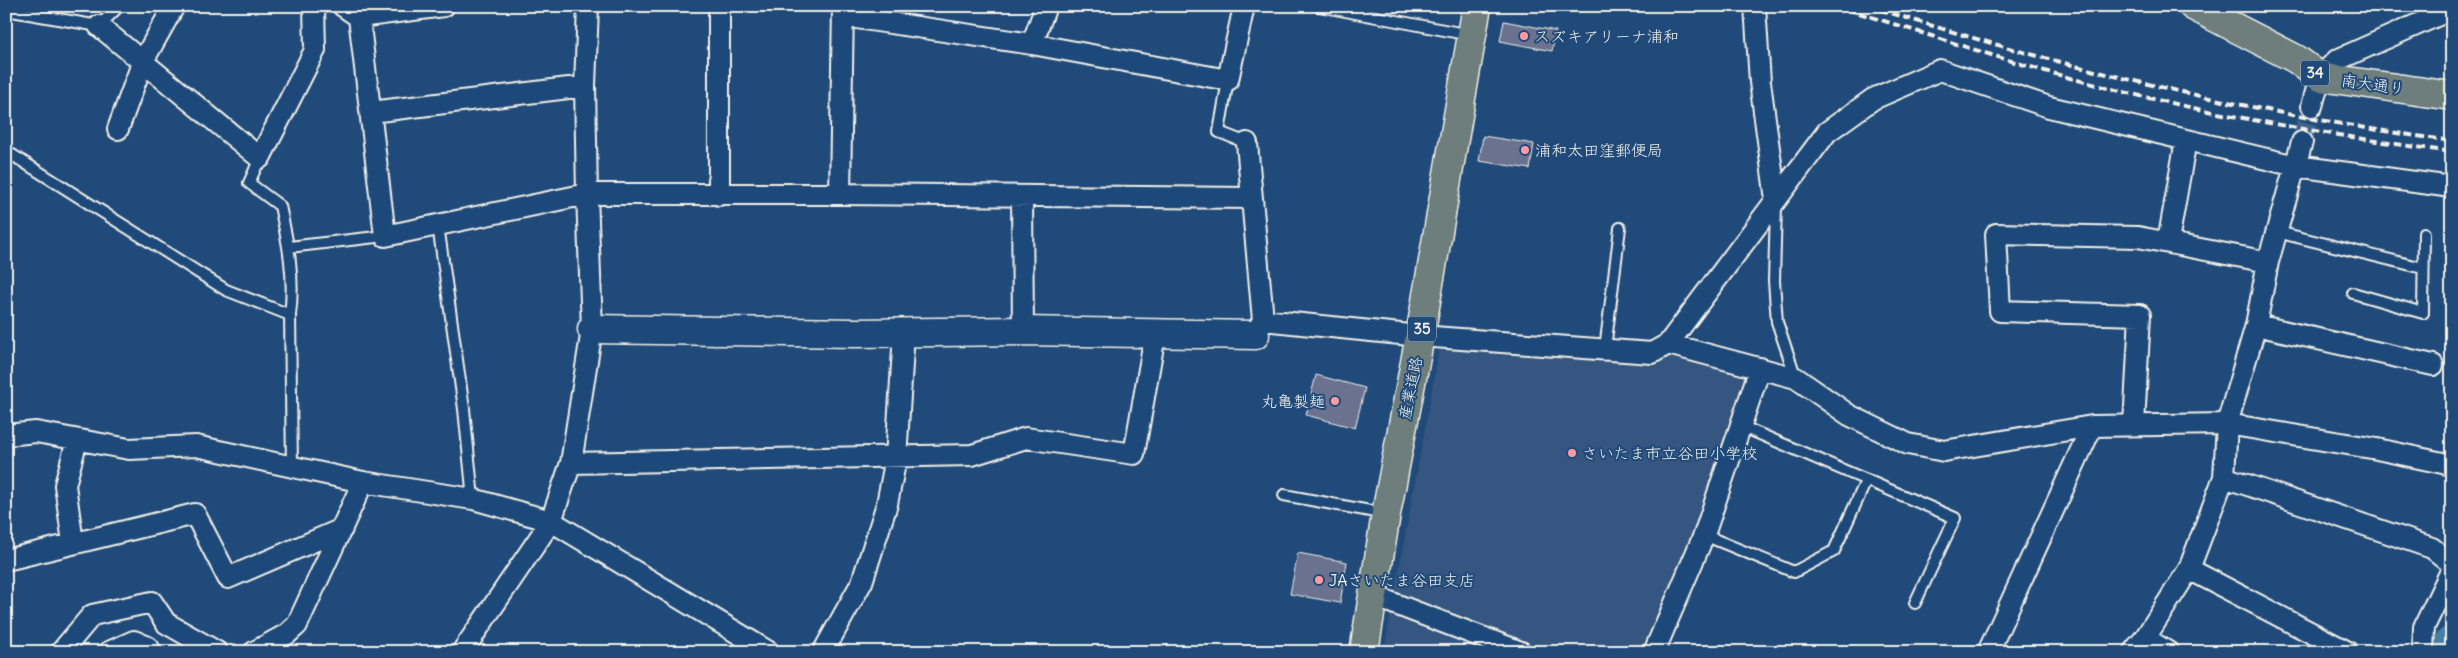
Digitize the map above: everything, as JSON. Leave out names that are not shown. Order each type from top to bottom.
[{"type":"main road","name":"産業道路","points":[[1364,652],[1386,514],[1420,336],[1477,6]]},
{"type":"main road","name":"南大通り","points":[[2193,6],[2296,59],[2320,77],[2452,96]]},
{"type":"street","points":[[118,129],[143,61],[174,6]]},
{"type":"street","points":[[99,26],[260,158],[315,50],[314,6]]},
{"type":"street","points":[[343,6],[359,17],[444,6]]},
{"type":"street","points":[[462,652],[551,521],[570,463],[592,329],[585,86],[588,6]]},
{"type":"street","points":[[719,6],[719,195]]},
{"type":"street","points":[[1032,44],[1046,6]]},
{"type":"street","points":[[840,194],[843,11],[1228,80],[1244,6]]},
{"type":"street","points":[[1755,6],[1760,82],[1776,200]]},
{"type":"street","points":[[2312,106],[2320,77],[2337,60],[2452,9]]},
{"type":"street","points":[[359,17],[385,236],[587,194],[840,194],[1250,198]]},
{"type":"street","points":[[592,329],[904,333],[1023,331],[1155,335],[1259,328],[1420,336],[1652,353],[1668,344],[1827,132],[1873,99],[1940,70],[2049,107],[2296,166],[2452,187]]},
{"type":"street","points":[[371,112],[585,86]]},
{"type":"street","points":[[2168,242],[2186,140]]},
{"type":"street","points":[[2168,652],[2139,645],[2189,569],[2224,477],[2227,424],[2256,325],[2268,262],[2302,142]]},
{"type":"street","points":[[1247,143],[1259,328]]},
{"type":"street","points":[[1022,196],[1023,331]]},
{"type":"street","points":[[2134,425],[2140,316],[2000,311],[1996,234],[2138,237],[2268,262]]},
{"type":"street","points":[[2256,325],[2433,366]]},
{"type":"street","points":[[824,652],[862,582],[887,504],[896,458],[904,333]]},
{"type":"street","points":[[570,463],[972,456],[1026,438],[1134,454],[1155,335]]},
{"type":"street","points":[[1668,344],[1796,378],[1849,415],[1883,432],[1908,444],[1944,451],[2092,426],[2227,424],[2377,449],[2452,465]]},
{"type":"street","points":[[1654,652],[1704,535],[1760,368]]},
{"type":"street","points":[[1988,652],[2092,426]]},
{"type":"street","points":[[6,435],[36,432],[129,450],[196,446],[363,482],[473,499],[551,521],[769,652]]},
{"type":"street","points":[[74,543],[64,485],[77,440]]},
{"type":"street","points":[[2224,477],[2432,548],[2452,564]]},
{"type":"street","points":[[254,652],[287,634],[297,625],[363,482]]},
{"type":"street","points":[[6,560],[195,514],[228,578],[342,529]]},
{"type":"street","points":[[2189,569],[2348,652]]},
{"type":"street","points":[[2423,652],[2424,627],[2452,569]]},
{"type":"street","points":[[1374,596],[1521,652]]},
{"type":"street","points":[[61,652],[92,615],[152,602],[166,623],[217,652]]},
{"type":"street","points":[[109,652],[134,641],[148,648],[151,652]]},
{"type":"lane","points":[[6,10],[99,26],[118,6]]},
{"type":"lane","points":[[1319,6],[1473,36]]},
{"type":"lane","points":[[1228,80],[1219,132],[1247,143]]},
{"type":"lane","points":[[6,151],[226,290],[290,315]]},
{"type":"lane","points":[[260,158],[249,183],[280,206],[289,247],[293,290],[290,315],[292,467]]},
{"type":"lane","points":[[1776,200],[1774,281],[1777,322],[1796,378]]},
{"type":"lane","points":[[438,225],[464,409],[473,499]]},
{"type":"lane","points":[[1605,349],[1620,228]]},
{"type":"lane","points":[[2277,232],[2424,268]]},
{"type":"lane","points":[[2353,293],[2423,313],[2424,233]]},
{"type":"lane","points":[[289,247],[385,236]]},
{"type":"lane","points":[[1741,426],[1955,518],[1915,603]]},
{"type":"lane","points":[[1704,535],[1794,572],[1834,551],[1866,481]]},
{"type":"lane","points":[[1284,495],[1386,514]]},
{"type":"shaded area","name":"さいたま市立谷田小学校","points":[[1441,340],[1669,354],[1737,371],[1747,379],[1698,528],[1648,652],[1384,652]]},
{"type":"building","points":[[1504,21],[1556,31],[1552,51],[1500,41]]},
{"type":"building","points":[[1483,136],[1534,144],[1530,169],[1479,161]]},
{"type":"building","name":"丸亀製麺","points":[[1316,375],[1365,388],[1355,428],[1306,415]]},
{"type":"building","points":[[1298,553],[1347,562],[1340,603],[1290,594]]},
{"type":"waterway","points":[[2451,652],[2452,644]]},
{"type":"tunnel","points":[[2302,142],[2312,106]]},
{"type":"railway","points":[[1836,6],[2022,64],[2085,82],[2176,104],[2267,123],[2452,152]]},
{"type":"railway","points":[[1869,6],[2012,49],[2231,103],[2378,130],[2452,141]]},
{"type":"place","name":"スズキアリーナ浦和","points":[[1524,36]]},
{"type":"place","name":"浦和太田窪郵便局","points":[[1525,150]]},
{"type":"place","name":"丸亀製麺","points":[[1335,401]]},
{"type":"place","name":"さいたま市立谷田小学校","points":[[1572,453]]},
{"type":"place","name":"JAさいたま谷田支店","points":[[1319,580]]}]
